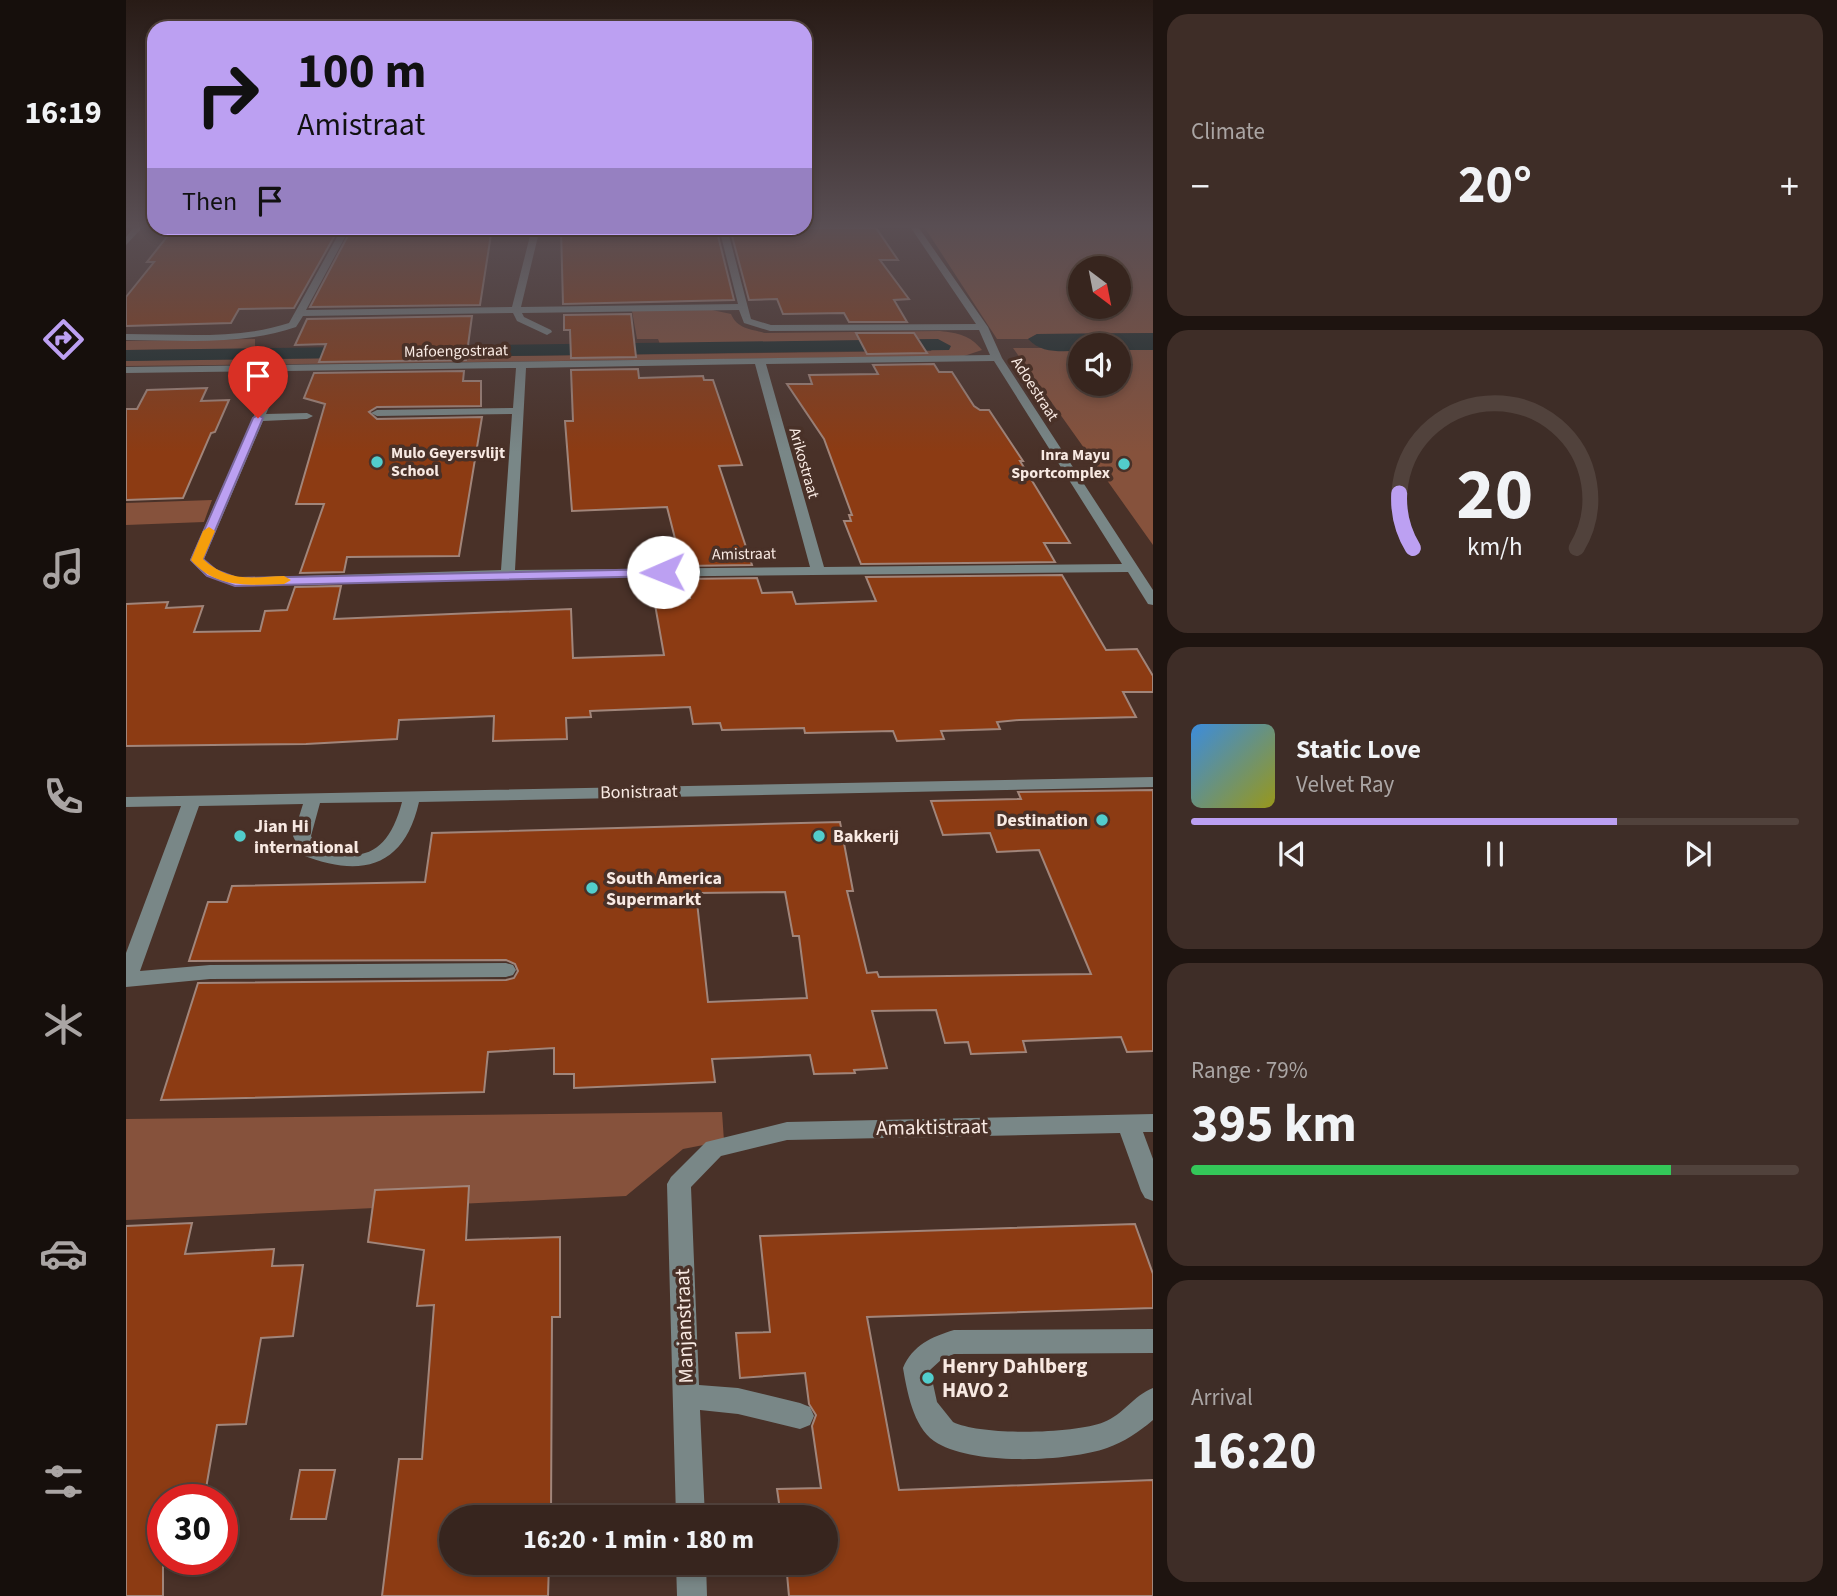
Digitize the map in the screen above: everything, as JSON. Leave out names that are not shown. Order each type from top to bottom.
[{"type":"street","points":[[126,337],[248,336],[279,331],[293,325],[306,302]]},
{"type":"street","points":[[518,302],[516,310],[520,319],[547,332]]},
{"type":"street","points":[[741,302],[747,321],[771,328],[983,327]]},
{"type":"street","name":"Adoestraat","points":[[966,302],[983,327],[997,358],[1153,601]]},
{"type":"street","points":[[300,313],[742,307]]},
{"type":"street","name":"Mafoengostraat","points":[[126,370],[997,358]]},
{"type":"street","name":"Arikostraat","points":[[760,363],[818,570]]},
{"type":"street","points":[[508,574],[521,366]]},
{"type":"street","name":"Amistraat","points":[[281,368],[197,560],[211,573],[235,582],[508,574],[1130,568]]},
{"type":"street","points":[[377,413],[518,411]]},
{"type":"street","points":[[258,418],[307,416]]},
{"type":"street","name":"Bonistraat","points":[[126,802],[1153,782]]},
{"type":"street","points":[[313,799],[302,836],[308,851],[333,859],[355,859],[382,852],[394,844],[401,833],[412,796]]},
{"type":"street","points":[[192,801],[126,980],[210,972],[506,970]]},
{"type":"street","name":"Amaktistraat","points":[[714,1149],[787,1131],[1153,1122]]},
{"type":"street","points":[[1128,1123],[1153,1191]]},
{"type":"street","name":"Manjanstraat","points":[[690,1505],[679,1184],[714,1149]]},
{"type":"street","points":[[1153,1341],[954,1342],[935,1348],[922,1358],[916,1368],[922,1402],[931,1417],[944,1432],[967,1441],[1051,1445],[1106,1435],[1144,1411],[1153,1401]]},
{"type":"street","points":[[686,1396],[738,1401],[800,1416]]},
{"type":"street","points":[[691,1575],[692,1596]]},
{"type":"shaded area","points":[[973,302],[1068,302],[1068,319],[1131,319],[1131,302],[1153,302],[1153,333],[1037,334],[1028,339],[997,339]]},
{"type":"shaded area","points":[[712,310],[731,314],[741,326],[765,333],[940,331],[963,336],[982,350],[964,356],[126,366],[126,361],[161,360],[931,351],[938,339],[660,344],[658,339],[637,339],[632,311]]},
{"type":"shaded area","points":[[255,339],[255,349],[126,350],[126,341]]},
{"type":"shaded area","name":"Inra Mayu Sportcomplex","points":[[1153,347],[1153,545],[1013,348],[1068,348],[1068,396],[1131,396],[1131,348]]},
{"type":"shaded area","points":[[212,500],[204,522],[126,525],[126,503]]},
{"type":"shaded area","points":[[722,1112],[724,1141],[683,1149],[626,1196],[126,1220],[126,1119]]},
{"type":"water","points":[[1131,333],[1153,333],[1153,350],[1131,350]]},
{"type":"water","points":[[1037,334],[1068,334],[1068,351],[1052,351],[1033,344],[1028,339]]},
{"type":"water","points":[[938,339],[951,346],[949,350],[126,361],[126,350]]},
{"type":"building","points":[[126,302],[297,302],[294,308],[239,309],[231,323],[126,326]]},
{"type":"building","points":[[312,302],[480,302],[480,305],[310,307]]},
{"type":"building","points":[[563,302],[628,302],[563,304]]},
{"type":"building","points":[[778,302],[895,302],[907,322],[849,322],[844,313],[783,314]]},
{"type":"building","points":[[631,314],[636,357],[571,358],[570,330],[564,330],[564,315]]},
{"type":"building","points":[[472,316],[466,360],[319,362],[326,344],[295,345],[307,319]]},
{"type":"building","points":[[856,333],[914,333],[927,353],[867,354]]},
{"type":"building","points":[[934,364],[939,372],[952,372],[974,406],[980,410],[989,410],[1023,461],[1020,461],[1070,543],[1044,543],[1055,562],[861,564],[844,521],[851,521],[849,515],[852,515],[824,439],[787,384],[812,384],[809,375],[878,374],[873,365]]},
{"type":"building","points":[[638,369],[639,378],[703,376],[704,380],[713,380],[742,465],[719,466],[752,565],[682,566],[667,507],[572,511],[565,421],[573,421],[571,370]]},
{"type":"building","points":[[464,371],[463,381],[481,381],[481,406],[377,407],[369,412],[377,419],[482,417],[459,556],[347,557],[344,572],[300,573],[324,504],[296,504],[325,404],[304,398],[314,373]]},
{"type":"building","points":[[207,388],[201,401],[229,400],[215,432],[211,433],[183,498],[126,500],[126,409],[137,409],[147,390]]},
{"type":"building","points":[[1062,575],[1106,650],[1137,649],[1153,676],[1153,692],[1123,692],[1136,717],[997,722],[1000,729],[941,731],[944,739],[897,741],[893,731],[805,733],[804,728],[722,730],[720,723],[693,724],[690,707],[590,711],[591,717],[566,718],[567,739],[493,741],[494,716],[399,720],[397,739],[306,744],[126,746],[126,604],[168,602],[166,608],[203,606],[194,632],[260,631],[265,611],[287,610],[295,587],[341,586],[334,619],[571,609],[573,658],[664,655],[654,599],[690,598],[685,579],[757,578],[762,593],[792,592],[796,604],[876,601],[866,577]]},
{"type":"building","points":[[1153,790],[1153,1051],[1127,1052],[1121,1037],[1023,1041],[1026,1052],[971,1054],[968,1042],[945,1043],[936,1010],[872,1011],[887,1068],[854,1070],[855,1073],[814,1074],[810,1055],[712,1059],[715,1082],[574,1088],[574,1074],[554,1074],[554,1048],[488,1052],[484,1092],[161,1100],[198,983],[514,978],[518,971],[515,964],[506,960],[189,961],[208,902],[227,902],[232,886],[425,882],[432,833],[840,822],[853,891],[847,891],[867,973],[877,972],[879,977],[1091,974],[1039,850],[997,852],[990,833],[943,835],[931,801],[1021,799],[1018,792]],"holes":[[[785,892],[793,936],[799,936],[807,998],[708,1002],[696,893]]]},
{"type":"building","points":[[469,1186],[466,1240],[560,1237],[560,1317],[552,1317],[551,1505],[439,1505],[439,1575],[549,1575],[548,1596],[382,1596],[399,1459],[422,1459],[434,1305],[417,1306],[424,1250],[368,1242],[375,1190]]},
{"type":"building","points":[[192,1223],[185,1254],[274,1249],[272,1266],[303,1265],[293,1336],[261,1338],[246,1424],[217,1425],[207,1484],[147,1484],[147,1575],[163,1575],[163,1596],[126,1596],[126,1226]]},
{"type":"building","points":[[1135,1224],[1153,1274],[1153,1308],[867,1317],[899,1490],[1153,1480],[1153,1596],[789,1596],[787,1575],[838,1575],[838,1505],[779,1505],[777,1489],[821,1488],[812,1426],[816,1415],[809,1404],[805,1373],[740,1378],[736,1333],[770,1332],[760,1236]]},
{"type":"building","points":[[300,1470],[335,1470],[326,1519],[291,1519]]},
{"type":"slow traffic","points":[[209,531],[197,560],[211,573],[235,582],[284,580]]},
{"type":"place","name":"Mulo Geyersvlijt School","points":[[377,462]]},
{"type":"place","name":"Inra Mayu Sportcomplex","points":[[1124,464]]},
{"type":"place","name":"Destination","points":[[1102,820]]},
{"type":"place","name":"Jian Hi international","points":[[240,836]]},
{"type":"place","name":"Bakkerij","points":[[819,836]]},
{"type":"place","name":"South America Supermarkt","points":[[592,888]]},
{"type":"place","name":"Henry Dahlberg HAVO 2","points":[[928,1378]]},
{"type":"route","points":[[258,418],[197,560],[211,573],[235,582],[663,572]]}]
